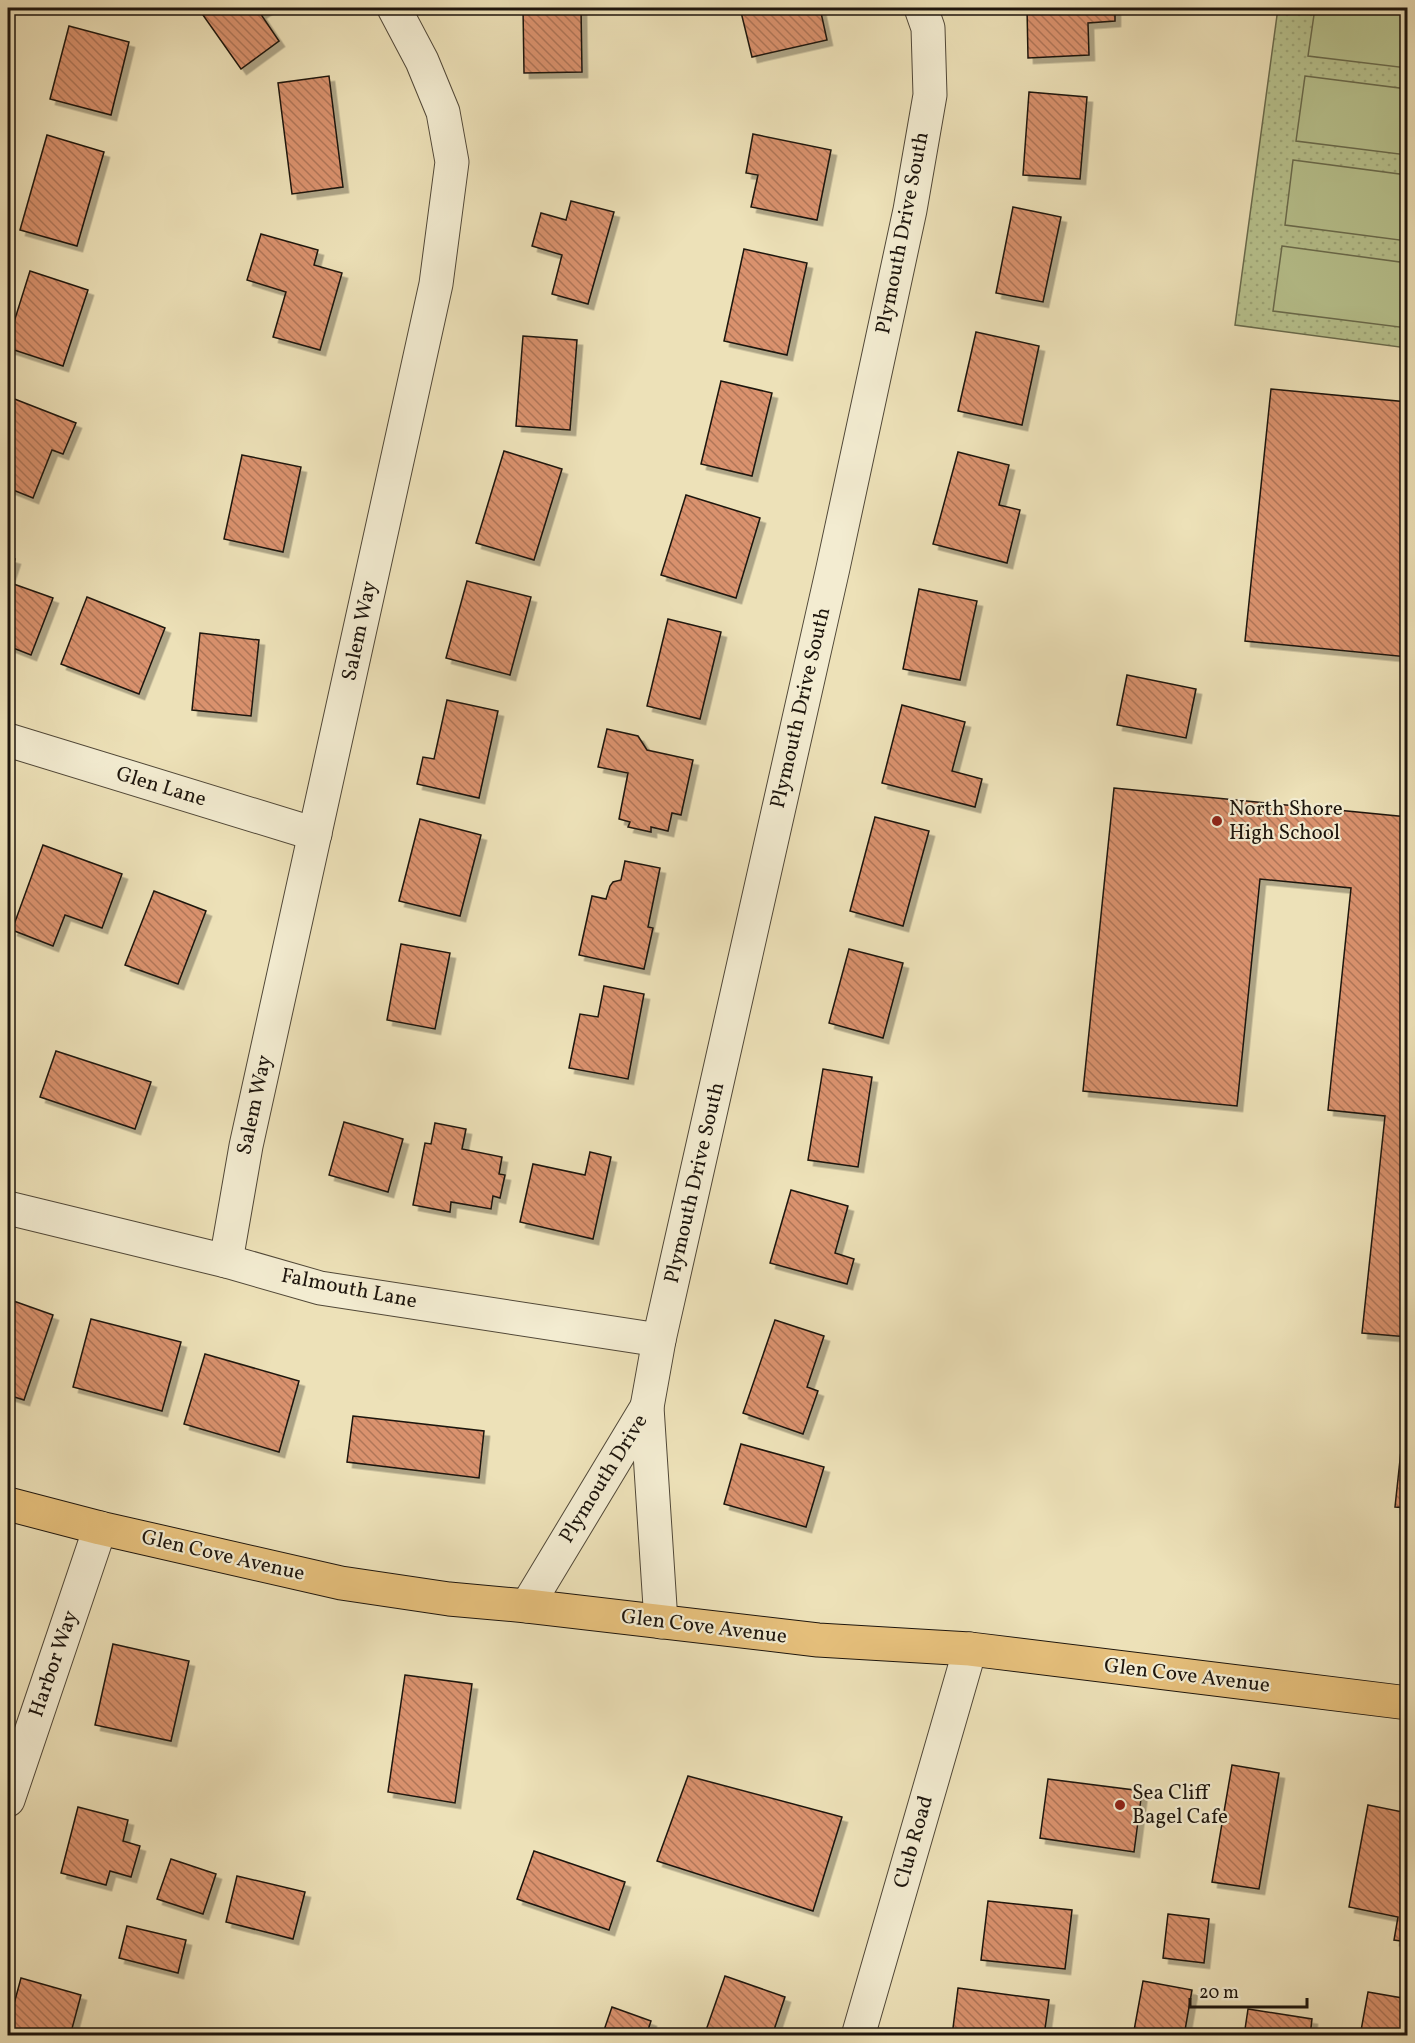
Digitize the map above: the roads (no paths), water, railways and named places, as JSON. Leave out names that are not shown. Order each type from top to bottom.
[{"type":"main road","name":"Glen Cove Avenue","points":[[8,1504],[100,1528],[341,1583],[449,1599],[818,1640],[970,1648],[1407,1703]]},
{"type":"street","name":"Salem Way","points":[[226,1261],[246,1146],[436,284],[452,162],[443,112],[422,61],[394,8]]},
{"type":"street","name":"Plymouth Drive South","points":[[647,1407],[910,210],[930,95],[928,28],[921,8]]},
{"type":"street","name":"Glen Lane","points":[[8,740],[315,834]]},
{"type":"street","name":"Falmouth Lane","points":[[8,1208],[226,1261],[320,1288],[660,1340]]},
{"type":"street","name":"Plymouth Drive","points":[[527,1606],[647,1407]]},
{"type":"street","name":"Plymouth Drive","points":[[647,1407],[661,1622]]},
{"type":"street","name":"Harbor Way","points":[[8,1800],[100,1528]]},
{"type":"street","name":"Club Road","points":[[858,2036],[970,1648]]},
{"type":"place","name":"North Shore High School","points":[[1217,821]]},
{"type":"place","name":"Sea Cliff Bagel Cafe","points":[[1120,1805]]}]
